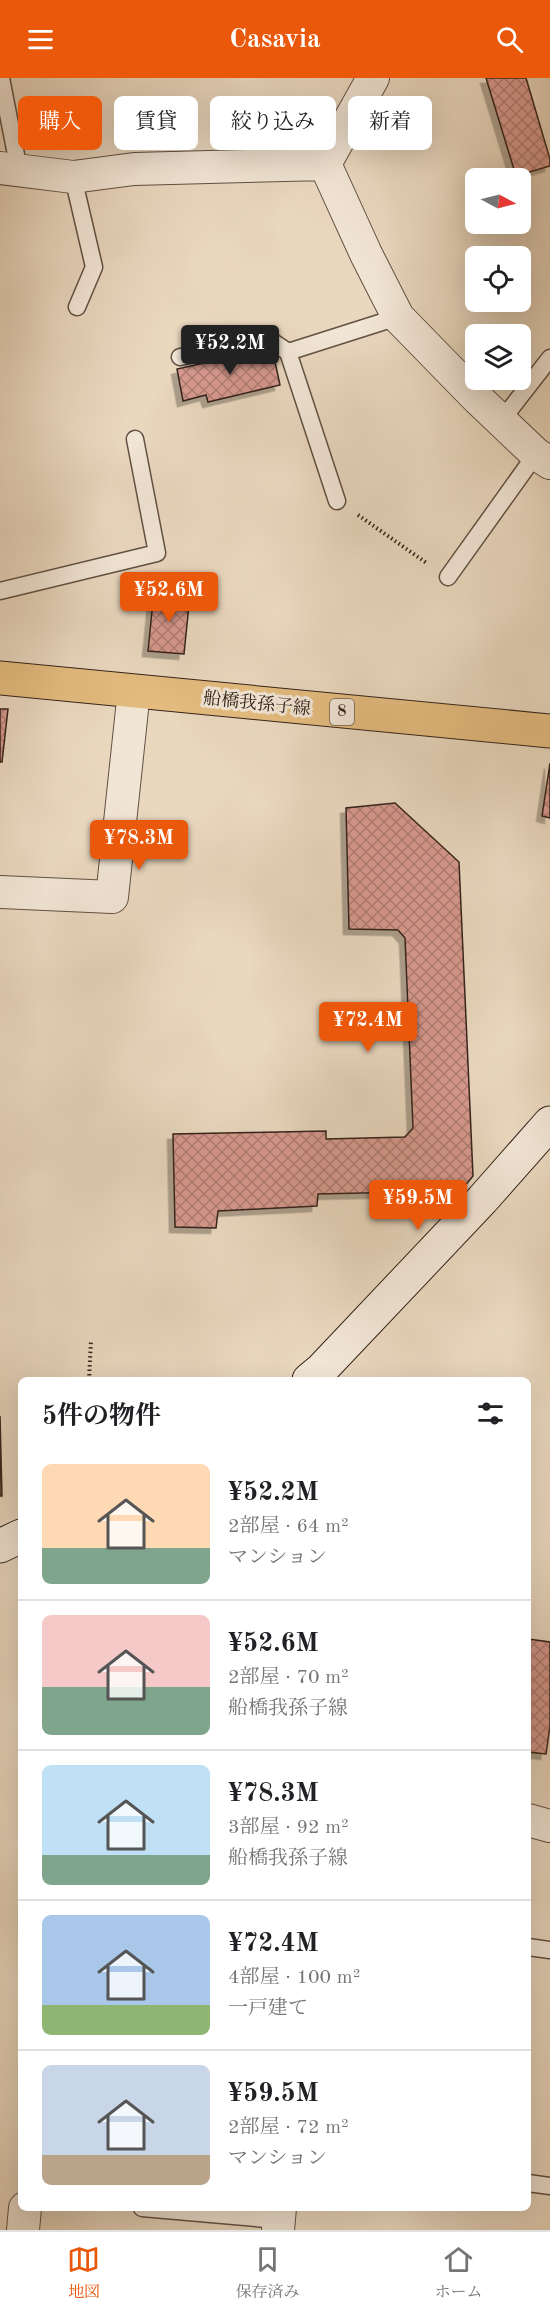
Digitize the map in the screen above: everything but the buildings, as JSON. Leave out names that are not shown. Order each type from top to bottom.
[{"type":"main road","name":"船橋我孫子線","points":[[0,678],[550,731]]},
{"type":"street","points":[[326,164],[373,78]]},
{"type":"street","points":[[10,169],[73,177],[134,169],[326,164]]},
{"type":"street","points":[[326,164],[398,317],[501,422],[543,459]]},
{"type":"street","points":[[0,892],[112,897],[134,691]]},
{"type":"street","points":[[318,1377],[550,1123]]},
{"type":"street","points":[[0,1546],[18,1537]]},
{"type":"street","points":[[531,1821],[550,1826]]},
{"type":"street","points":[[23,2230],[25,2211]]},
{"type":"lane","points":[[1,78],[10,169]]},
{"type":"lane","points":[[73,177],[94,267],[77,307]]},
{"type":"lane","points":[[288,352],[398,317]]},
{"type":"lane","points":[[180,357],[270,340],[288,352],[337,501]]},
{"type":"lane","points":[[501,422],[550,358]]},
{"type":"lane","points":[[0,591],[157,553],[135,439]]},
{"type":"lane","points":[[448,577],[543,459]]},
{"type":"lane","points":[[531,1947],[550,1950]]},
{"type":"lane","points":[[531,2183],[550,2186]]},
{"type":"lane","points":[[179,2211],[279,2219]]},
{"type":"path","points":[[337,501],[448,577]]},
{"type":"path","points":[[89,1377],[91,1340]]}]
